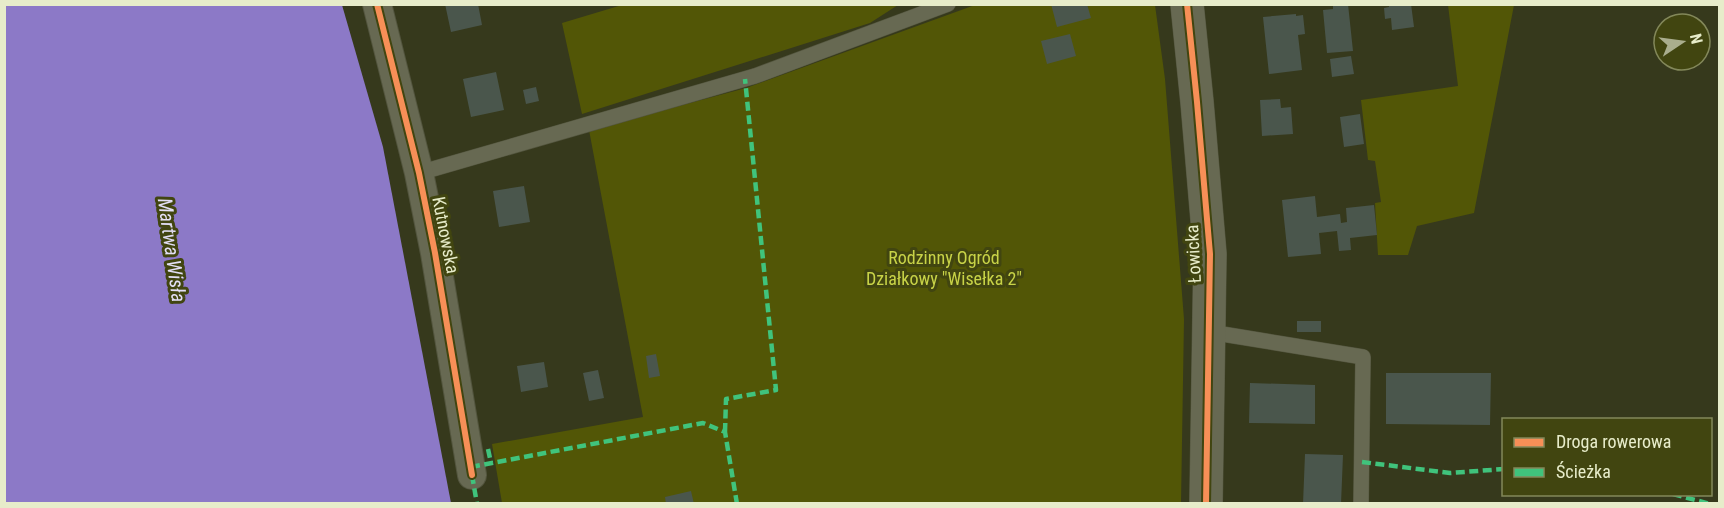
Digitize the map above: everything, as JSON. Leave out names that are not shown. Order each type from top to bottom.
[{"type":"street","name":"Kutnowska","points":[[377,4],[419,173],[435,253],[472,475]]},
{"type":"street","name":"Łowicka","points":[[1187,4],[1210,254],[1206,504]]},
{"type":"lane","points":[[419,173],[755,76],[948,4]]},
{"type":"lane","points":[[1210,332],[1363,357],[1361,504]]},
{"type":"green space","points":[[622,5],[898,5],[870,23],[582,114],[562,23]]},
{"type":"green space","name":"Rodzinny Ogród Działkowy \"Wisełka 2\"","points":[[975,5],[1155,5],[1165,79],[1184,319],[1181,503],[502,503],[492,444],[643,417],[589,130],[746,88]]},
{"type":"green space","points":[[1448,5],[1514,5],[1474,213],[1417,226],[1408,255],[1378,255],[1375,203],[1381,202],[1375,161],[1368,160],[1361,100],[1458,86]]},
{"type":"water","name":"Martwa Wisła","points":[[4,5],[342,5],[383,147],[451,503],[5,503]]},
{"type":"building","points":[[445,4],[478,4],[482,25],[451,32]]},
{"type":"building","points":[[1051,4],[1087,4],[1091,18],[1057,27]]},
{"type":"building","points":[[1333,4],[1348,4],[1353,51],[1327,53],[1323,10],[1333,9]]},
{"type":"building","points":[[1389,4],[1411,4],[1414,27],[1392,30],[1391,18],[1385,19],[1384,8],[1389,7]]},
{"type":"building","points":[[1296,14],[1296,16],[1303,15],[1305,34],[1298,35],[1302,70],[1269,74],[1263,17]]},
{"type":"building","points":[[1070,34],[1076,56],[1047,64],[1041,41]]},
{"type":"building","points":[[1351,56],[1354,74],[1332,77],[1330,59]]},
{"type":"building","points":[[496,72],[504,110],[471,117],[463,79]]},
{"type":"building","points":[[536,87],[539,101],[526,104],[523,90]]},
{"type":"building","points":[[1280,99],[1281,108],[1291,107],[1293,134],[1262,136],[1260,100]]},
{"type":"building","points":[[1360,114],[1364,144],[1344,147],[1340,117]]},
{"type":"building","points":[[524,186],[530,222],[499,227],[493,191]]},
{"type":"building","points":[[1315,196],[1317,217],[1340,214],[1341,223],[1347,222],[1346,208],[1374,205],[1377,235],[1350,238],[1351,250],[1339,251],[1337,231],[1319,233],[1321,254],[1288,257],[1282,200]]},
{"type":"building","points":[[1297,321],[1321,321],[1321,332],[1297,332]]},
{"type":"building","points":[[656,354],[660,376],[649,378],[646,356]]},
{"type":"building","points":[[544,362],[548,387],[521,392],[517,366]]},
{"type":"building","points":[[598,370],[604,398],[589,401],[583,373]]},
{"type":"building","points":[[1386,373],[1491,373],[1490,425],[1386,424]]},
{"type":"building","points":[[1250,383],[1315,385],[1315,424],[1249,423]]},
{"type":"building","points":[[1305,454],[1343,455],[1341,504],[1303,504]]},
{"type":"building","points":[[691,491],[694,504],[666,504],[665,497]]},
{"type":"marked path","points":[[725,432],[726,399],[776,390],[745,79]]},
{"type":"marked path","points":[[471,467],[703,423],[725,432],[737,504]]},
{"type":"marked path","points":[[488,449],[491,463]]},
{"type":"marked path","points":[[1362,462],[1450,473],[1502,469]]},
{"type":"marked path","points":[[472,475],[477,504]]},
{"type":"marked path","points":[[1680,496],[1710,504]]},
{"type":"cycle path","points":[[377,4],[419,173],[435,253],[472,475]]},
{"type":"cycle path","points":[[1187,4],[1210,254],[1206,504]]}]
